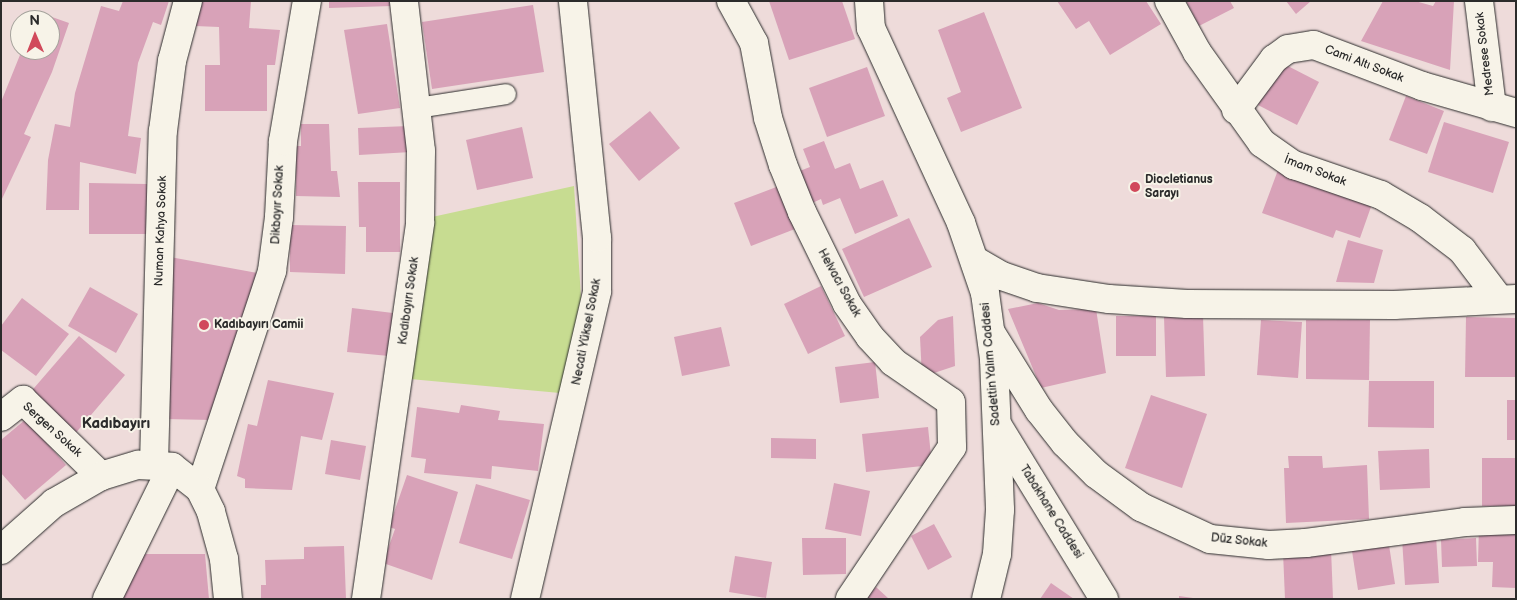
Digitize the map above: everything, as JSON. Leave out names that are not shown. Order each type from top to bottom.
[{"type":"street","name":"Numan Kahya Sokak","points":[[163,465],[163,131],[172,61],[188,1]]},
{"type":"street","name":"Dikbayır Sokak","points":[[200,490],[272,272],[279,217],[283,141],[307,1]]},
{"type":"street","name":"Kadıbayırı Sokak","points":[[366,599],[420,222],[422,151],[404,1]]},
{"type":"street","name":"Necati Yüksel Sokak","points":[[525,599],[572,408],[597,291],[597,238],[573,1]]},
{"type":"street","name":"Helvacı Sokak","points":[[731,1],[754,44],[768,118],[783,165],[802,212],[847,304],[870,337],[893,362],[951,402],[952,447],[850,599]]},
{"type":"street","points":[[863,1],[871,28]]},
{"type":"street","name":"Sadettin Yalım Caddesi","points":[[869,1],[871,28],[976,261],[990,333],[998,426],[997,554],[986,599]]},
{"type":"street","name":"İmam Sokak","points":[[1169,1],[1197,52],[1236,110],[1262,143],[1277,156],[1381,195],[1420,218],[1462,250],[1508,299]]},
{"type":"street","name":"Medrese Sokak","points":[[1479,1],[1504,110]]},
{"type":"street","name":"Cami Altı Sokak","points":[[1236,110],[1274,59],[1288,49],[1302,45],[1331,49],[1422,86],[1504,110]]},
{"type":"street","points":[[976,261],[1002,276],[1037,288],[1109,299],[1187,304],[1394,305],[1508,299]]},
{"type":"street","name":"Düz Sokak","points":[[990,333],[1039,410],[1065,443],[1096,474],[1141,507],[1210,539],[1270,545],[1306,543],[1465,522],[1516,520]]},
{"type":"street","name":"Sergen Sokak","points":[[1,417],[23,400],[100,476]]},
{"type":"street","name":"Tabakhane Caddesi","points":[[998,426],[1104,599]]},
{"type":"street","points":[[106,599],[163,465]]},
{"type":"street","points":[[1,550],[54,503],[100,476],[122,468],[163,465],[200,490],[211,512],[224,559],[228,599]]},
{"type":"lane","points":[[417,108],[506,94]]},
{"type":"green space","points":[[574,186],[581,298],[560,393],[410,379],[432,217]]},
{"type":"building","points":[[123,1],[169,1],[161,25],[153,22],[138,63],[128,136],[141,138],[136,174],[80,162],[79,210],[46,210],[48,160],[55,124],[70,127],[75,93],[101,6],[119,11]]},
{"type":"building","points":[[197,1],[251,1],[249,28],[280,30],[275,65],[267,65],[267,111],[205,111],[205,65],[220,65],[219,27],[195,26]]},
{"type":"building","points":[[329,1],[391,1],[392,6],[329,8]]},
{"type":"building","points":[[769,1],[842,1],[855,39],[789,60]]},
{"type":"building","points":[[1057,1],[1146,1],[1161,24],[1110,55],[1089,21],[1076,29]]},
{"type":"building","points":[[1186,1],[1230,1],[1234,8],[1199,26]]},
{"type":"building","points":[[1286,1],[1311,1],[1296,14]]},
{"type":"building","points":[[1383,1],[1415,1],[1433,6],[1436,1],[1454,1],[1450,70],[1361,41]]},
{"type":"building","points":[[533,5],[544,72],[432,89],[422,22]]},
{"type":"building","points":[[984,12],[1022,108],[961,132],[947,98],[961,92],[938,30]]},
{"type":"building","points":[[60,20],[69,23],[60,49]]},
{"type":"building","points":[[387,24],[400,108],[358,114],[344,30]]},
{"type":"building","points":[[18,60],[56,60],[24,134],[31,137],[1,201],[1,102]]},
{"type":"building","points":[[1280,62],[1319,82],[1297,125],[1258,105]]},
{"type":"building","points":[[867,67],[885,116],[827,137],[809,88]]},
{"type":"building","points":[[1406,96],[1444,111],[1427,154],[1389,140]]},
{"type":"building","points":[[650,111],[680,148],[639,181],[609,144]]},
{"type":"building","points":[[1444,122],[1509,142],[1493,193],[1428,172]]},
{"type":"building","points":[[301,124],[329,124],[331,171],[337,171],[340,197],[296,196],[296,146],[301,146]]},
{"type":"building","points":[[409,126],[411,152],[359,155],[358,128]]},
{"type":"building","points":[[522,127],[533,178],[477,190],[466,140]]},
{"type":"building","points":[[824,141],[835,169],[850,163],[860,189],[883,180],[898,216],[855,234],[840,198],[823,205],[821,199],[810,204],[797,172],[810,167],[803,149]]},
{"type":"building","points":[[1278,170],[1372,204],[1360,238],[1336,230],[1333,238],[1262,213]]},
{"type":"building","points":[[358,182],[400,182],[400,252],[366,252],[366,227],[359,227]]},
{"type":"building","points":[[89,183],[147,184],[147,234],[89,234]]},
{"type":"building","points":[[779,186],[795,229],[751,246],[734,203]]},
{"type":"building","points":[[909,218],[932,267],[864,297],[842,249]]},
{"type":"building","points":[[290,225],[346,226],[345,274],[290,272]]},
{"type":"building","points":[[1348,240],[1383,250],[1374,283],[1336,282]]},
{"type":"building","name":"Kadıbayırı Camii","points":[[170,257],[258,273],[212,420],[165,419]]},
{"type":"building","points":[[821,286],[845,336],[808,354],[784,304]]},
{"type":"building","points":[[90,287],[138,314],[116,353],[68,326]]},
{"type":"building","points":[[22,298],[69,334],[36,376],[1,350],[1,326]]},
{"type":"building","points":[[1038,303],[1059,310],[1096,309],[1106,373],[1041,388],[1008,309]]},
{"type":"building","points":[[352,308],[393,313],[389,356],[347,352]]},
{"type":"building","points":[[953,316],[955,366],[922,377],[920,337],[938,320]]},
{"type":"building","points":[[1116,316],[1156,316],[1156,356],[1116,356]]},
{"type":"building","points":[[1203,316],[1205,376],[1166,377],[1164,317]]},
{"type":"building","points":[[1466,317],[1516,318],[1516,377],[1465,377]]},
{"type":"building","points":[[1261,320],[1302,322],[1298,378],[1257,375]]},
{"type":"building","points":[[1306,320],[1370,320],[1369,380],[1306,379]]},
{"type":"building","points":[[721,327],[730,366],[682,376],[674,337]]},
{"type":"building","points":[[79,336],[125,375],[74,435],[28,395]]},
{"type":"building","points":[[875,362],[879,398],[840,403],[835,367]]},
{"type":"building","points":[[268,380],[334,393],[322,440],[301,436],[292,490],[245,488],[245,479],[237,476],[248,424],[257,426]]},
{"type":"building","points":[[1369,381],[1434,381],[1434,428],[1368,427]]},
{"type":"building","points":[[1151,395],[1207,414],[1182,488],[1125,468]]},
{"type":"building","points":[[1507,400],[1516,400],[1516,440],[1507,440]]},
{"type":"building","points":[[461,405],[500,411],[498,420],[544,424],[538,471],[492,466],[491,479],[424,473],[426,459],[411,457],[417,407],[459,413]]},
{"type":"building","points":[[26,419],[66,465],[25,500],[1,473],[1,440]]},
{"type":"building","points":[[928,427],[932,465],[866,472],[862,434]]},
{"type":"building","points":[[771,438],[816,439],[816,459],[771,458]]},
{"type":"building","points":[[331,440],[366,446],[360,480],[325,474]]},
{"type":"building","points":[[1429,449],[1430,488],[1380,490],[1378,451]]},
{"type":"building","points":[[1288,456],[1322,456],[1323,468],[1367,465],[1369,519],[1286,523],[1284,468],[1289,468]]},
{"type":"building","points":[[1482,458],[1516,458],[1516,506],[1482,506]]},
{"type":"building","points":[[407,475],[458,492],[432,580],[383,563],[395,529],[389,527]]},
{"type":"building","points":[[834,483],[870,491],[861,536],[825,529]]},
{"type":"building","points":[[476,484],[530,500],[512,559],[459,543]]},
{"type":"building","points":[[934,524],[952,557],[928,570],[911,536]]},
{"type":"building","points":[[1479,526],[1516,527],[1516,588],[1492,587],[1493,562],[1478,562]]},
{"type":"building","points":[[1436,536],[1439,583],[1405,585],[1402,538]]},
{"type":"building","points":[[802,538],[846,538],[846,574],[803,575]]},
{"type":"building","points":[[1476,538],[1477,566],[1442,567],[1441,540]]},
{"type":"building","points":[[1389,545],[1395,584],[1358,590],[1352,551]]},
{"type":"building","points":[[344,546],[346,599],[261,599],[261,585],[266,585],[265,560],[304,559],[304,547]]},
{"type":"building","points":[[1331,549],[1333,599],[1285,599],[1283,552]]},
{"type":"building","points":[[143,554],[205,554],[209,599],[120,599]]},
{"type":"building","points":[[735,556],[772,562],[766,598],[729,592]]},
{"type":"building","points":[[1051,583],[1074,599],[1040,599]]},
{"type":"building","points":[[876,587],[889,599],[865,599]]},
{"type":"building","points":[[1179,596],[1193,598],[1193,599],[1179,599]]},
{"type":"place","name":"Diocletianus Sarayı","points":[[1135,187]]},
{"type":"place","name":"Kadıbayırı Camii","points":[[204,325]]},
{"type":"district","name":"Kadıbayırı","points":[[116,424]]}]
